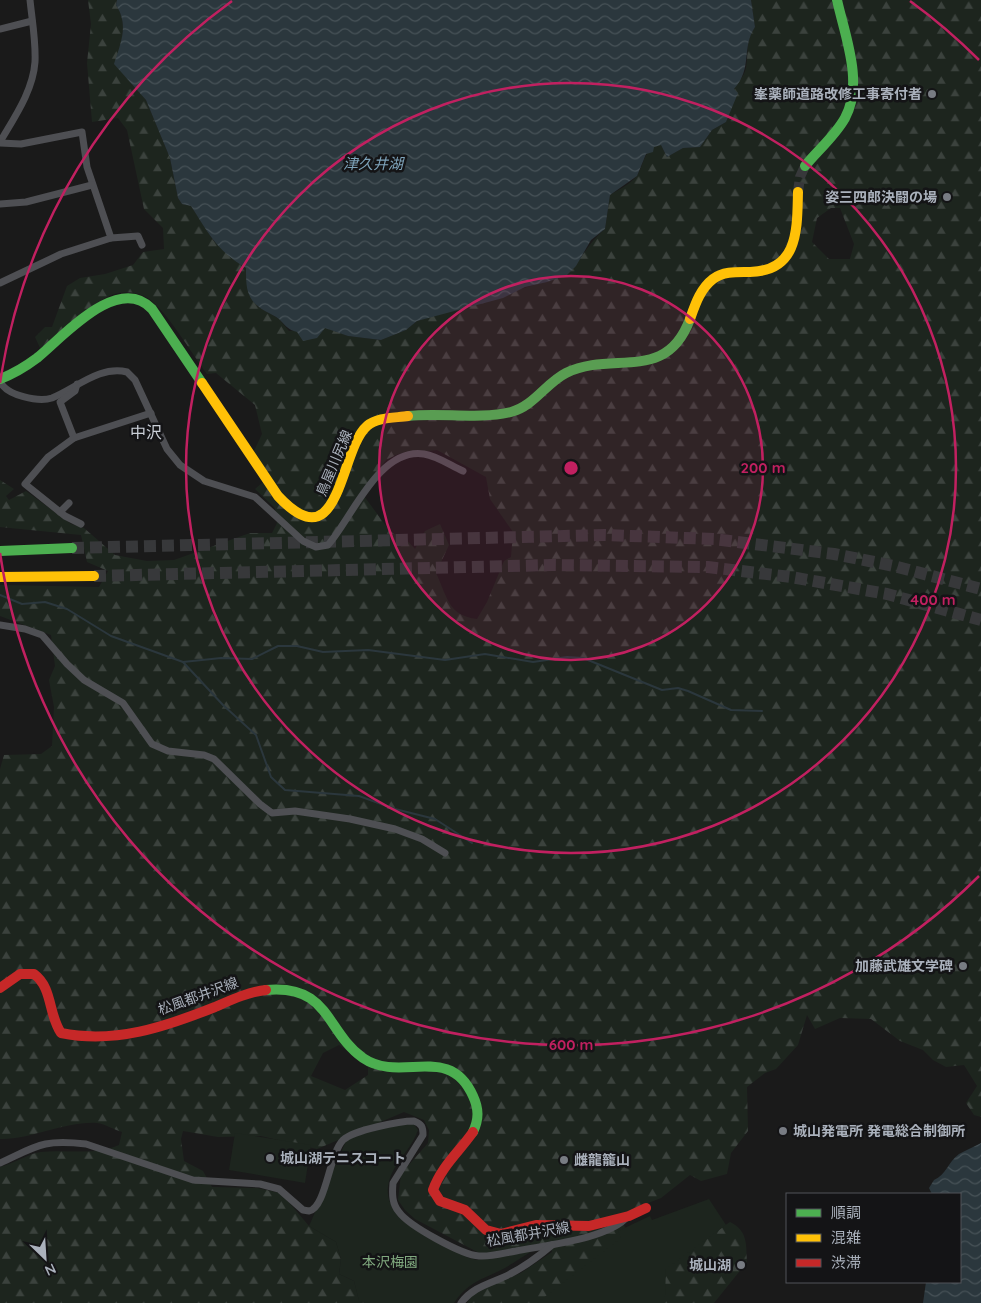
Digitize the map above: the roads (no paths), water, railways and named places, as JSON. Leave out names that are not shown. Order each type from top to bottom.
[{"type":"main road","points":[[806,166],[844,119],[852,98],[852,73],[837,0]]},
{"type":"main road","name":"鳥屋川尻線","points":[[0,380],[28,367],[106,302],[127,297],[143,302],[164,325],[278,496],[294,512],[304,516],[312,515],[328,509],[334,502],[361,432],[371,423],[422,414],[492,414],[514,412],[528,405],[558,378],[574,369],[643,363],[663,356],[675,346],[685,333],[700,296],[713,279],[727,273],[767,270],[786,259],[792,249],[796,235],[798,192]]},
{"type":"main road","points":[[0,551],[72,548]]},
{"type":"main road","points":[[0,577],[94,576]]},
{"type":"main road","name":"松風都井沢線","points":[[0,988],[20,974],[34,974],[44,982],[54,1025],[61,1033],[102,1038],[117,1037],[136,1032],[215,1007],[250,992],[282,990],[303,995],[319,1004],[327,1012],[353,1048],[368,1061],[383,1067],[440,1066],[451,1069],[466,1083],[478,1109],[476,1128],[436,1176],[432,1190],[440,1201],[465,1210],[486,1230],[501,1234],[536,1226],[589,1226],[629,1216],[646,1208]]},
{"type":"street","points":[[30,0],[36,48],[34,71],[24,100],[0,143],[21,144],[82,132],[87,167],[111,238]]},
{"type":"street","points":[[0,29],[32,21]]},
{"type":"street","points":[[0,204],[26,202],[92,185]]},
{"type":"street","points":[[0,275],[0,283],[61,254],[111,238],[138,236],[142,245]]},
{"type":"street","points":[[0,380],[6,388],[17,395],[47,398],[98,375],[114,371],[127,372],[135,380],[167,449],[180,465],[204,481],[255,497],[296,537],[316,547],[328,544],[351,513],[358,499],[395,460],[423,454],[462,471]]},
{"type":"street","points":[[74,438],[60,402],[75,390],[78,384]]},
{"type":"street","points":[[81,524],[60,512],[24,484],[48,457],[74,438],[151,413]]},
{"type":"street","points":[[60,512],[69,503]]},
{"type":"street","points":[[0,625],[25,629],[42,635],[67,664],[84,680],[123,703],[148,741],[168,751],[204,755],[214,759],[260,804],[272,813],[295,811],[350,819],[395,829],[422,839],[445,853]]},
{"type":"street","name":"松風都井沢線","points":[[0,1163],[39,1144],[67,1142],[86,1144],[193,1180],[260,1184],[279,1189],[303,1210],[309,1211],[317,1206],[335,1153],[343,1140],[358,1133],[414,1121],[420,1123],[423,1128],[423,1135],[396,1177],[392,1192],[395,1206],[402,1216],[411,1223],[461,1250],[478,1256],[552,1245],[610,1229],[622,1223],[629,1216]]},
{"type":"street","points":[[461,1303],[476,1288],[512,1273],[539,1256],[552,1245]]},
{"type":"water","name":"津久井湖","points":[[117,0],[751,0],[755,27],[748,43],[743,73],[734,89],[738,93],[726,122],[712,130],[700,147],[683,148],[667,157],[661,145],[654,147],[653,152],[646,154],[637,176],[610,195],[605,229],[591,240],[576,266],[567,275],[525,287],[503,298],[417,321],[406,330],[381,340],[348,336],[325,328],[317,338],[303,341],[297,332],[289,329],[279,319],[254,302],[248,293],[246,268],[236,262],[221,248],[191,206],[182,204],[178,198],[170,158],[146,100],[114,64],[123,27],[120,12],[116,5]]},
{"type":"water","points":[[981,1143],[981,1303],[923,1303],[926,1283],[961,1283],[961,1193],[932,1193],[929,1188],[934,1180],[941,1175],[959,1154]]},
{"type":"waterway","points":[[0,595],[22,604],[45,602],[67,609],[111,636],[183,662],[223,705],[256,735],[271,777],[285,790],[359,796],[395,809],[435,819],[472,843]]},
{"type":"waterway","points":[[183,662],[221,658],[252,659],[278,646],[297,646],[323,652],[368,650],[445,660],[485,654],[533,662],[567,657],[583,658],[662,690],[678,688],[731,710],[762,711]]},
{"type":"tunnel","points":[[798,192],[800,177],[805,166]]},
{"type":"tunnel","points":[[72,548],[605,535],[714,539],[834,554],[894,566],[981,589]]},
{"type":"tunnel","points":[[94,576],[552,565],[708,567],[791,577],[887,594],[981,620]]},
{"type":"place","name":"峯薬師道路改修工事寄付者","points":[[932,94]]},
{"type":"place","name":"姿三四郎決闘の場","points":[[947,197]]},
{"type":"place","name":"加藤武雄文学碑","points":[[963,966]]},
{"type":"place","name":"城山発電所 発電総合制御所","points":[[783,1131]]},
{"type":"place","name":"城山湖テニスコート","points":[[270,1158]]},
{"type":"place","name":"雌龍籠山","points":[[564,1160]]},
{"type":"place","name":"城山湖","points":[[741,1265]]},
{"type":"district","name":"中沢","points":[[146,432]]},
{"type":"park label","name":"本沢梅園","points":[[390,1262]]}]
